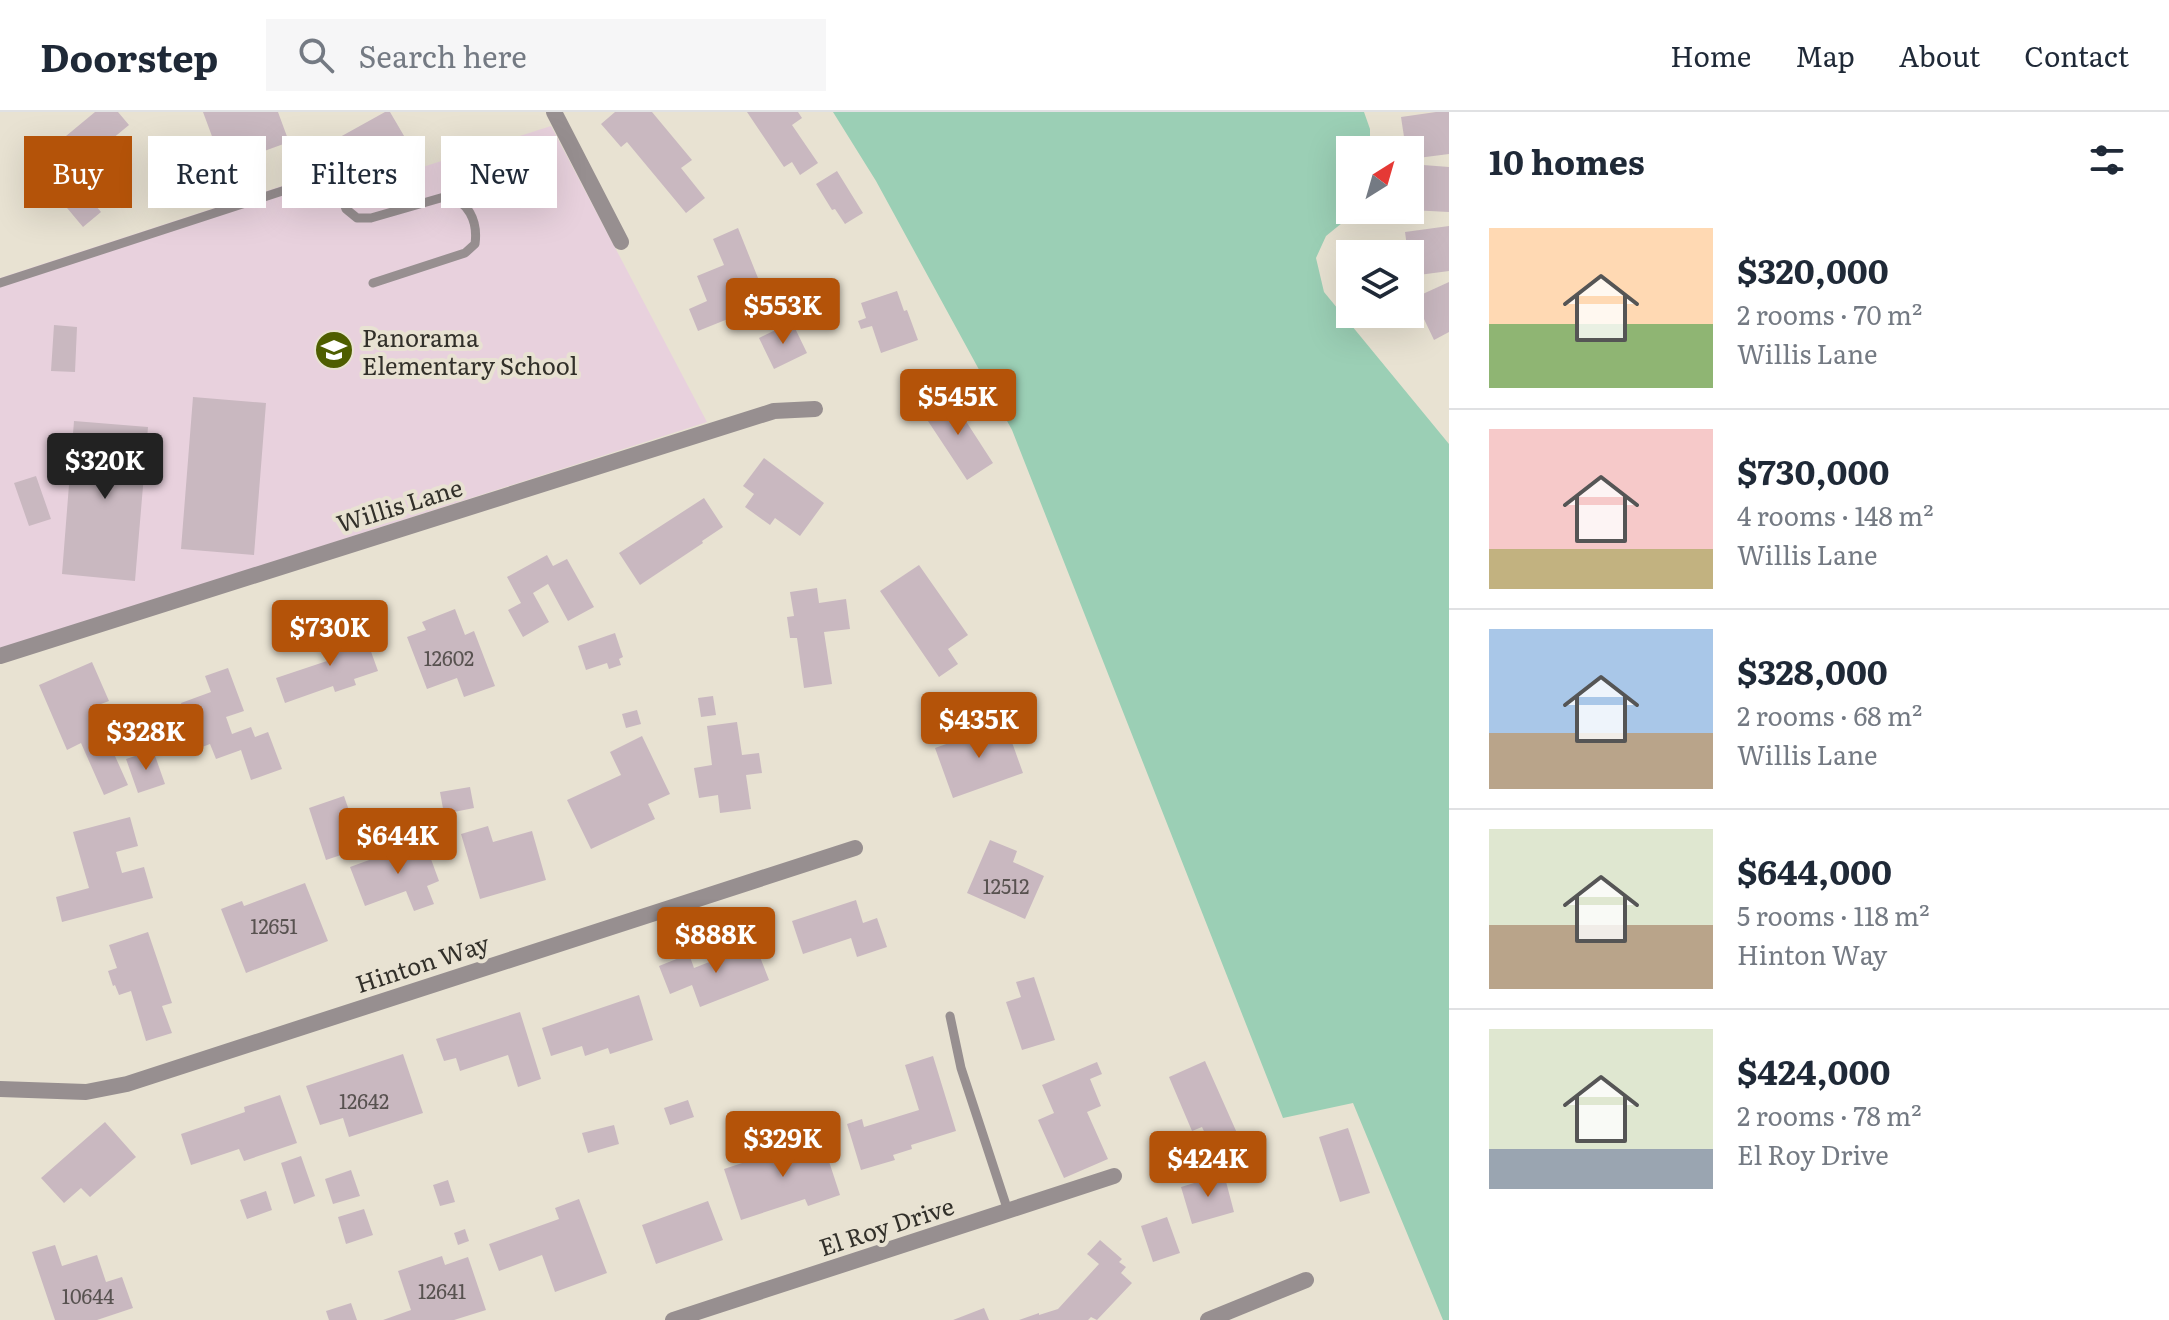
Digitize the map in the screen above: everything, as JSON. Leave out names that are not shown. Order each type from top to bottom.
[{"type":"street","points":[[558,119],[621,242]]},
{"type":"street","name":"Willis Lane","points":[[0,656],[774,411],[815,409]]},
{"type":"street","name":"Hinton Way","points":[[0,1089],[86,1092],[127,1084],[855,848]]},
{"type":"street","name":"El Roy Drive","points":[[673,1320],[1114,1176]]},
{"type":"street","points":[[1208,1320],[1306,1280]]},
{"type":"lane","points":[[0,283],[316,180],[329,180],[339,189],[346,209],[357,218],[371,218],[444,197],[456,198],[467,207],[476,233],[475,244],[465,253],[373,283]]},
{"type":"lane","points":[[950,1016],[961,1068],[1008,1211]]},
{"type":"shaded area","name":"Panorama Elementary School","points":[[551,126],[556,136],[520,136]]},
{"type":"shaded area","name":"Panorama Elementary School","points":[[557,137],[707,422],[0,650],[0,278],[214,208],[266,208],[266,191],[282,186],[282,208],[425,208],[425,166],[441,161],[441,208],[557,208]]},
{"type":"green space","points":[[833,112],[1364,112],[1370,136],[1336,136],[1336,224],[1341,224],[1326,236],[1316,258],[1324,292],[1336,307],[1336,328],[1354,328],[1449,444],[1449,1320],[1443,1320],[1353,1103],[1283,1118],[1012,430],[876,181]]},
{"type":"building","points":[[95,112],[118,112],[129,125],[116,136],[66,136]]},
{"type":"building","points":[[203,112],[278,112],[287,136],[282,136],[282,145],[266,150],[266,136],[212,136]]},
{"type":"building","points":[[390,112],[404,136],[342,136]]},
{"type":"building","points":[[615,112],[652,112],[692,160],[681,168],[705,198],[686,213],[627,142],[621,147],[601,124]]},
{"type":"building","points":[[747,112],[798,112],[802,118],[792,125],[818,163],[800,175],[792,162],[784,167]]},
{"type":"building","points":[[1449,112],[1449,154],[1424,157],[1424,136],[1404,136],[1401,117]]},
{"type":"building","points":[[1424,165],[1449,167],[1449,212],[1424,211]]},
{"type":"building","points":[[837,171],[863,213],[845,224],[816,184]]},
{"type":"building","points":[[67,208],[98,208],[101,212],[83,227]]},
{"type":"building","points":[[1449,226],[1449,271],[1424,274],[1424,240],[1406,240],[1405,232]]},
{"type":"building","points":[[738,228],[768,303],[698,331],[689,309],[707,301],[697,276],[724,265],[713,239]]},
{"type":"building","points":[[1449,282],[1449,332],[1434,340],[1424,319],[1424,293]]},
{"type":"building","points":[[897,291],[918,340],[881,353],[872,326],[861,329],[858,321],[866,318],[861,303]]},
{"type":"building","points":[[792,322],[807,353],[774,369],[759,338]]},
{"type":"building","points":[[54,325],[77,327],[75,372],[51,371]]},
{"type":"building","points":[[949,395],[993,463],[967,480],[922,412]]},
{"type":"building","points":[[193,397],[266,403],[254,555],[181,549]]},
{"type":"building","points":[[74,421],[148,427],[135,581],[62,574]]},
{"type":"building","points":[[764,458],[824,503],[800,536],[775,518],[770,525],[745,507],[754,494],[743,486]]},
{"type":"building","points":[[36,476],[51,519],[29,526],[14,483]]},
{"type":"building","points":[[704,498],[723,527],[640,585],[619,553]]},
{"type":"building","points":[[547,555],[553,566],[567,559],[594,607],[568,621],[548,584],[533,593],[549,622],[523,637],[508,610],[521,603],[507,577]]},
{"type":"building","points":[[919,565],[968,635],[948,649],[958,664],[939,677],[880,591]]},
{"type":"building","points":[[817,588],[819,603],[846,599],[850,629],[824,632],[832,684],[804,688],[797,638],[790,638],[787,617],[794,616],[790,592]]},
{"type":"building","points":[[455,609],[465,635],[474,631],[495,686],[464,697],[457,678],[427,689],[407,637],[426,630],[422,622]]},
{"type":"building","points":[[348,626],[357,650],[369,646],[378,671],[354,679],[356,685],[335,692],[333,686],[285,703],[276,678],[330,660],[321,635]]},
{"type":"building","points":[[615,633],[623,657],[619,659],[621,665],[609,669],[607,663],[586,670],[578,646]]},
{"type":"building","points":[[92,662],[109,701],[93,707],[128,785],[104,795],[81,743],[67,750],[39,685]]},
{"type":"building","points":[[228,668],[244,711],[226,717],[232,734],[251,727],[255,737],[268,732],[282,769],[251,780],[241,750],[216,759],[210,744],[197,749],[181,703],[211,692],[205,676]]},
{"type":"building","points":[[713,696],[716,715],[701,717],[698,698]]},
{"type":"building","points":[[979,696],[987,718],[964,726],[956,704]]},
{"type":"building","points":[[637,710],[641,724],[626,728],[622,714]]},
{"type":"building","points":[[737,722],[742,755],[759,753],[762,773],[746,775],[751,809],[720,813],[718,795],[699,798],[694,768],[712,765],[707,726]]},
{"type":"building","points":[[1005,723],[1023,773],[953,798],[935,748]]},
{"type":"building","points":[[642,736],[670,794],[648,804],[655,819],[591,849],[567,800],[621,775],[610,752]]},
{"type":"building","points":[[153,750],[165,784],[138,793],[126,759]]},
{"type":"building","points":[[470,787],[474,808],[444,814],[440,792]]},
{"type":"building","points":[[344,796],[362,848],[326,860],[309,808]]},
{"type":"building","points":[[130,817],[138,846],[116,852],[122,873],[144,867],[153,898],[62,922],[56,897],[89,888],[73,832]]},
{"type":"building","points":[[488,826],[493,842],[532,831],[546,880],[480,899],[461,834]]},
{"type":"building","points":[[424,840],[439,881],[427,886],[434,904],[414,911],[406,891],[365,906],[350,867]]},
{"type":"building","points":[[990,840],[1017,851],[1013,862],[1044,876],[1025,919],[967,893]]},
{"type":"building","points":[[305,883],[328,941],[246,973],[221,909],[242,901],[244,906]]},
{"type":"building","points":[[856,900],[863,923],[877,918],[887,947],[857,957],[851,938],[803,954],[792,921]]},
{"type":"building","points":[[148,932],[172,1003],[162,1006],[172,1033],[146,1041],[131,991],[119,995],[108,971],[117,968],[109,945]]},
{"type":"building","points":[[755,944],[769,980],[700,1007],[692,985],[670,994],[659,966],[689,954],[694,968]]},
{"type":"building","points":[[1034,977],[1055,1040],[1022,1050],[1006,1002],[1021,997],[1016,982]]},
{"type":"building","points":[[639,995],[653,1040],[610,1054],[608,1048],[585,1056],[582,1046],[551,1056],[542,1028]]},
{"type":"building","points":[[520,1012],[541,1079],[518,1087],[508,1055],[460,1071],[456,1058],[444,1061],[436,1039]]},
{"type":"building","points":[[403,1054],[423,1113],[349,1137],[343,1118],[320,1125],[306,1086]]},
{"type":"building","points":[[933,1056],[956,1131],[911,1145],[912,1149],[893,1155],[895,1160],[861,1170],[847,1124],[862,1119],[864,1127],[919,1110],[905,1065]]},
{"type":"building","points":[[1205,1061],[1237,1133],[1210,1144],[1202,1127],[1192,1131],[1169,1077]]},
{"type":"building","points":[[1097,1062],[1102,1074],[1090,1079],[1101,1106],[1087,1112],[1108,1159],[1064,1178],[1038,1120],[1054,1113],[1042,1085]]},
{"type":"building","points":[[280,1095],[297,1143],[244,1161],[239,1149],[191,1165],[181,1134],[245,1112],[244,1107]]},
{"type":"building","points":[[688,1100],[694,1117],[670,1125],[664,1108]]},
{"type":"building","points":[[105,1122],[136,1157],[90,1197],[81,1188],[64,1203],[41,1178]]},
{"type":"building","points":[[614,1125],[619,1144],[588,1153],[582,1133]]},
{"type":"building","points":[[1348,1128],[1370,1193],[1340,1202],[1319,1137]]},
{"type":"building","points":[[821,1137],[840,1195],[808,1206],[805,1199],[741,1220],[724,1169]]},
{"type":"building","points":[[1251,1154],[1253,1176],[1230,1178],[1229,1170],[1224,1170],[1222,1158]]},
{"type":"building","points":[[301,1156],[315,1196],[294,1204],[281,1163]]},
{"type":"building","points":[[351,1170],[360,1196],[333,1204],[325,1179]]},
{"type":"building","points":[[1224,1174],[1234,1212],[1192,1224],[1181,1187]]},
{"type":"building","points":[[448,1180],[455,1202],[440,1206],[433,1185]]},
{"type":"building","points":[[266,1191],[272,1210],[247,1219],[240,1200]]},
{"type":"building","points":[[579,1199],[607,1273],[555,1292],[542,1255],[499,1271],[489,1244],[559,1219],[555,1208]]},
{"type":"building","points":[[708,1201],[723,1240],[656,1264],[642,1225]]},
{"type":"building","points":[[364,1209],[373,1235],[346,1244],[338,1217]]},
{"type":"building","points":[[1167,1217],[1180,1253],[1153,1262],[1141,1226]]},
{"type":"building","points":[[465,1229],[469,1241],[458,1245],[454,1233]]},
{"type":"building","points":[[1100,1240],[1122,1259],[1119,1262],[1126,1267],[1121,1273],[1132,1283],[1097,1320],[1091,1317],[1088,1320],[1019,1320],[1058,1309],[1099,1264],[1087,1254]]},
{"type":"building","points":[[55,1245],[62,1266],[97,1255],[106,1282],[122,1277],[133,1308],[97,1320],[55,1320],[32,1252]]},
{"type":"building","points":[[442,1256],[445,1265],[468,1257],[486,1310],[454,1320],[383,1320],[411,1310],[398,1271]]},
{"type":"building","points":[[351,1303],[357,1320],[329,1320],[326,1311]]},
{"type":"building","points":[[984,1308],[989,1320],[953,1320]]},
{"type":"place","name":"Panorama Elementary School","points":[[334,350]]}]
